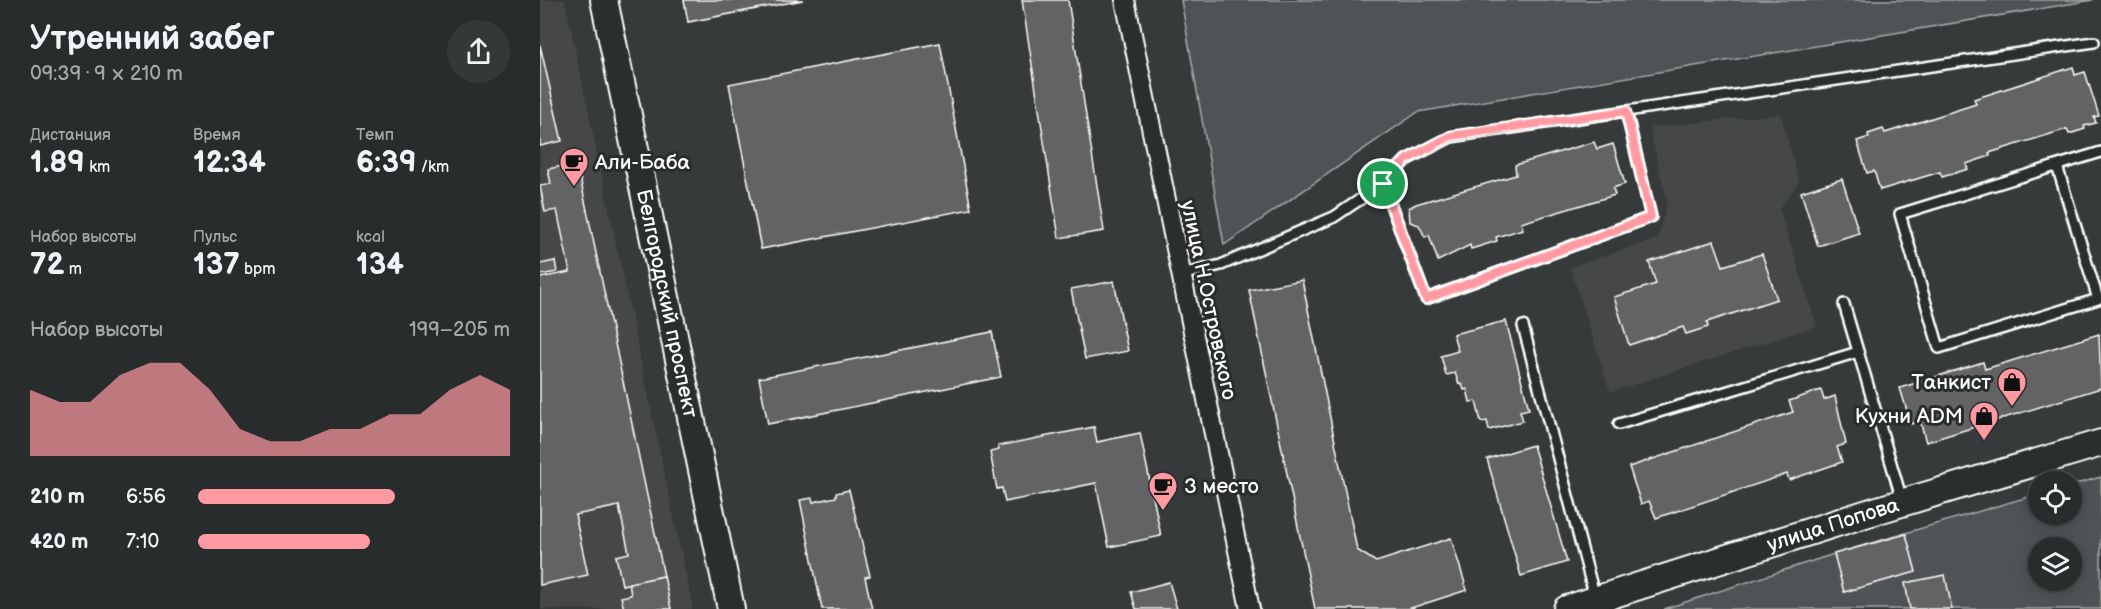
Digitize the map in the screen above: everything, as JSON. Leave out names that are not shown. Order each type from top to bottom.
[{"type":"main road","name":"Белгородский проспект","points":[[604,0],[731,609]]},
{"type":"main road","name":"улица Попова","points":[[1567,609],[1902,502],[2101,443]]},
{"type":"street","name":"улица Н.Островского","points":[[1125,0],[1250,609]]},
{"type":"lane","points":[[1181,274],[1221,265],[1334,217],[1383,184],[1406,160],[1451,136],[2094,42]]},
{"type":"lane","points":[[1383,184],[1426,299],[1651,217],[1626,111]]},
{"type":"lane","points":[[2057,166],[2098,299],[1939,348],[1900,214],[2101,152]]},
{"type":"lane","points":[[1844,304],[1902,502]]},
{"type":"lane","points":[[1523,326],[1596,600]]},
{"type":"lane","points":[[1619,424],[1858,352]]},
{"type":"shaded area","points":[[540,0],[565,0],[693,609],[540,609]]},
{"type":"shaded area","points":[[1181,0],[2093,0],[1418,112],[1224,245]]},
{"type":"shaded area","points":[[1781,114],[1799,182],[1779,209],[1817,326],[1610,392],[1570,267],[1657,239],[1667,202],[1649,127]]},
{"type":"shaded area","points":[[2101,477],[2101,609],[1664,609],[1834,554],[2028,497],[2028,525],[2082,525],[2082,482]]},
{"type":"building","points":[[684,0],[803,0],[688,22]]},
{"type":"building","points":[[1022,0],[1068,0],[1104,231],[1059,238]]},
{"type":"building","points":[[940,43],[971,209],[761,249],[729,84]]},
{"type":"building","points":[[540,45],[562,141],[540,146]]},
{"type":"building","points":[[2073,67],[2075,75],[2085,72],[2099,116],[2094,117],[2096,123],[2084,126],[2085,129],[2069,134],[2067,129],[1989,153],[1990,156],[1966,164],[1968,169],[1942,177],[1940,172],[1880,190],[1874,171],[1867,173],[1857,141],[1869,137],[1868,134],[1883,129],[1885,133],[1976,104],[1974,99]]},
{"type":"building","points":[[1594,142],[1597,149],[1613,144],[1625,184],[1613,188],[1615,195],[1521,223],[1523,229],[1496,237],[1497,241],[1471,249],[1470,245],[1438,261],[1429,235],[1425,237],[1419,225],[1410,222],[1409,208],[1416,204],[1516,175],[1515,165]]},
{"type":"building","points":[[577,163],[664,576],[622,585],[616,556],[629,553],[619,506],[575,515],[588,575],[540,585],[540,278],[570,272],[557,210],[545,212],[540,186],[551,184],[548,169]]},
{"type":"building","points":[[1842,179],[1859,233],[1818,246],[1801,192]]},
{"type":"building","points":[[1714,241],[1723,266],[1762,254],[1777,299],[1707,322],[1708,327],[1686,334],[1683,327],[1629,345],[1614,297],[1656,284],[1649,262]]},
{"type":"building","points":[[555,261],[557,272],[540,275],[540,264]]},
{"type":"building","points":[[1302,280],[1357,550],[1376,562],[1451,538],[1467,590],[1408,609],[1315,609],[1249,290]]},
{"type":"building","points":[[1114,281],[1128,351],[1085,359],[1071,289]]},
{"type":"building","points":[[1506,321],[1529,409],[1520,411],[1523,421],[1489,430],[1487,421],[1481,422],[1476,401],[1470,402],[1467,389],[1464,390],[1462,384],[1459,384],[1455,373],[1446,375],[1441,356],[1458,351],[1453,334]]},
{"type":"building","points":[[992,332],[1001,377],[768,424],[759,378]]},
{"type":"building","points":[[2099,334],[2101,388],[1926,442],[1920,421],[1911,424],[1900,388],[1983,362],[1985,369]]},
{"type":"building","points":[[1821,390],[1824,400],[1835,396],[1846,444],[1837,447],[1842,462],[1789,480],[1787,474],[1656,518],[1649,501],[1641,504],[1629,467],[1793,412],[1789,401]]},
{"type":"building","points":[[1094,427],[1097,442],[1140,433],[1161,536],[1109,547],[1096,483],[1005,502],[1002,488],[997,489],[990,452],[999,450],[998,446]]},
{"type":"building","points":[[1533,445],[1567,562],[1521,576],[1487,459]]},
{"type":"building","points":[[849,490],[870,576],[865,577],[872,609],[822,609],[800,500],[812,498],[813,502],[836,497],[836,493]]},
{"type":"building","points":[[1906,534],[1916,572],[1844,592],[1834,554]]},
{"type":"building","points":[[1945,575],[1952,609],[1910,609],[1905,583]]},
{"type":"building","points":[[664,576],[671,609],[624,609],[621,597],[631,595],[629,583]]},
{"type":"building","points":[[1169,582],[1177,609],[1136,609],[1131,592]]},
{"type":"place","name":"Али-Баба","points":[[574,188]]},
{"type":"place","name":"Танкист","points":[[2012,408]]},
{"type":"place","name":"Кухни ADM","points":[[1984,442]]},
{"type":"place","name":"3 место","points":[[1163,512]]},
{"type":"route","points":[[1626,111],[1651,217],[1426,299],[1383,184],[1406,160],[1451,136],[1626,111]]}]
